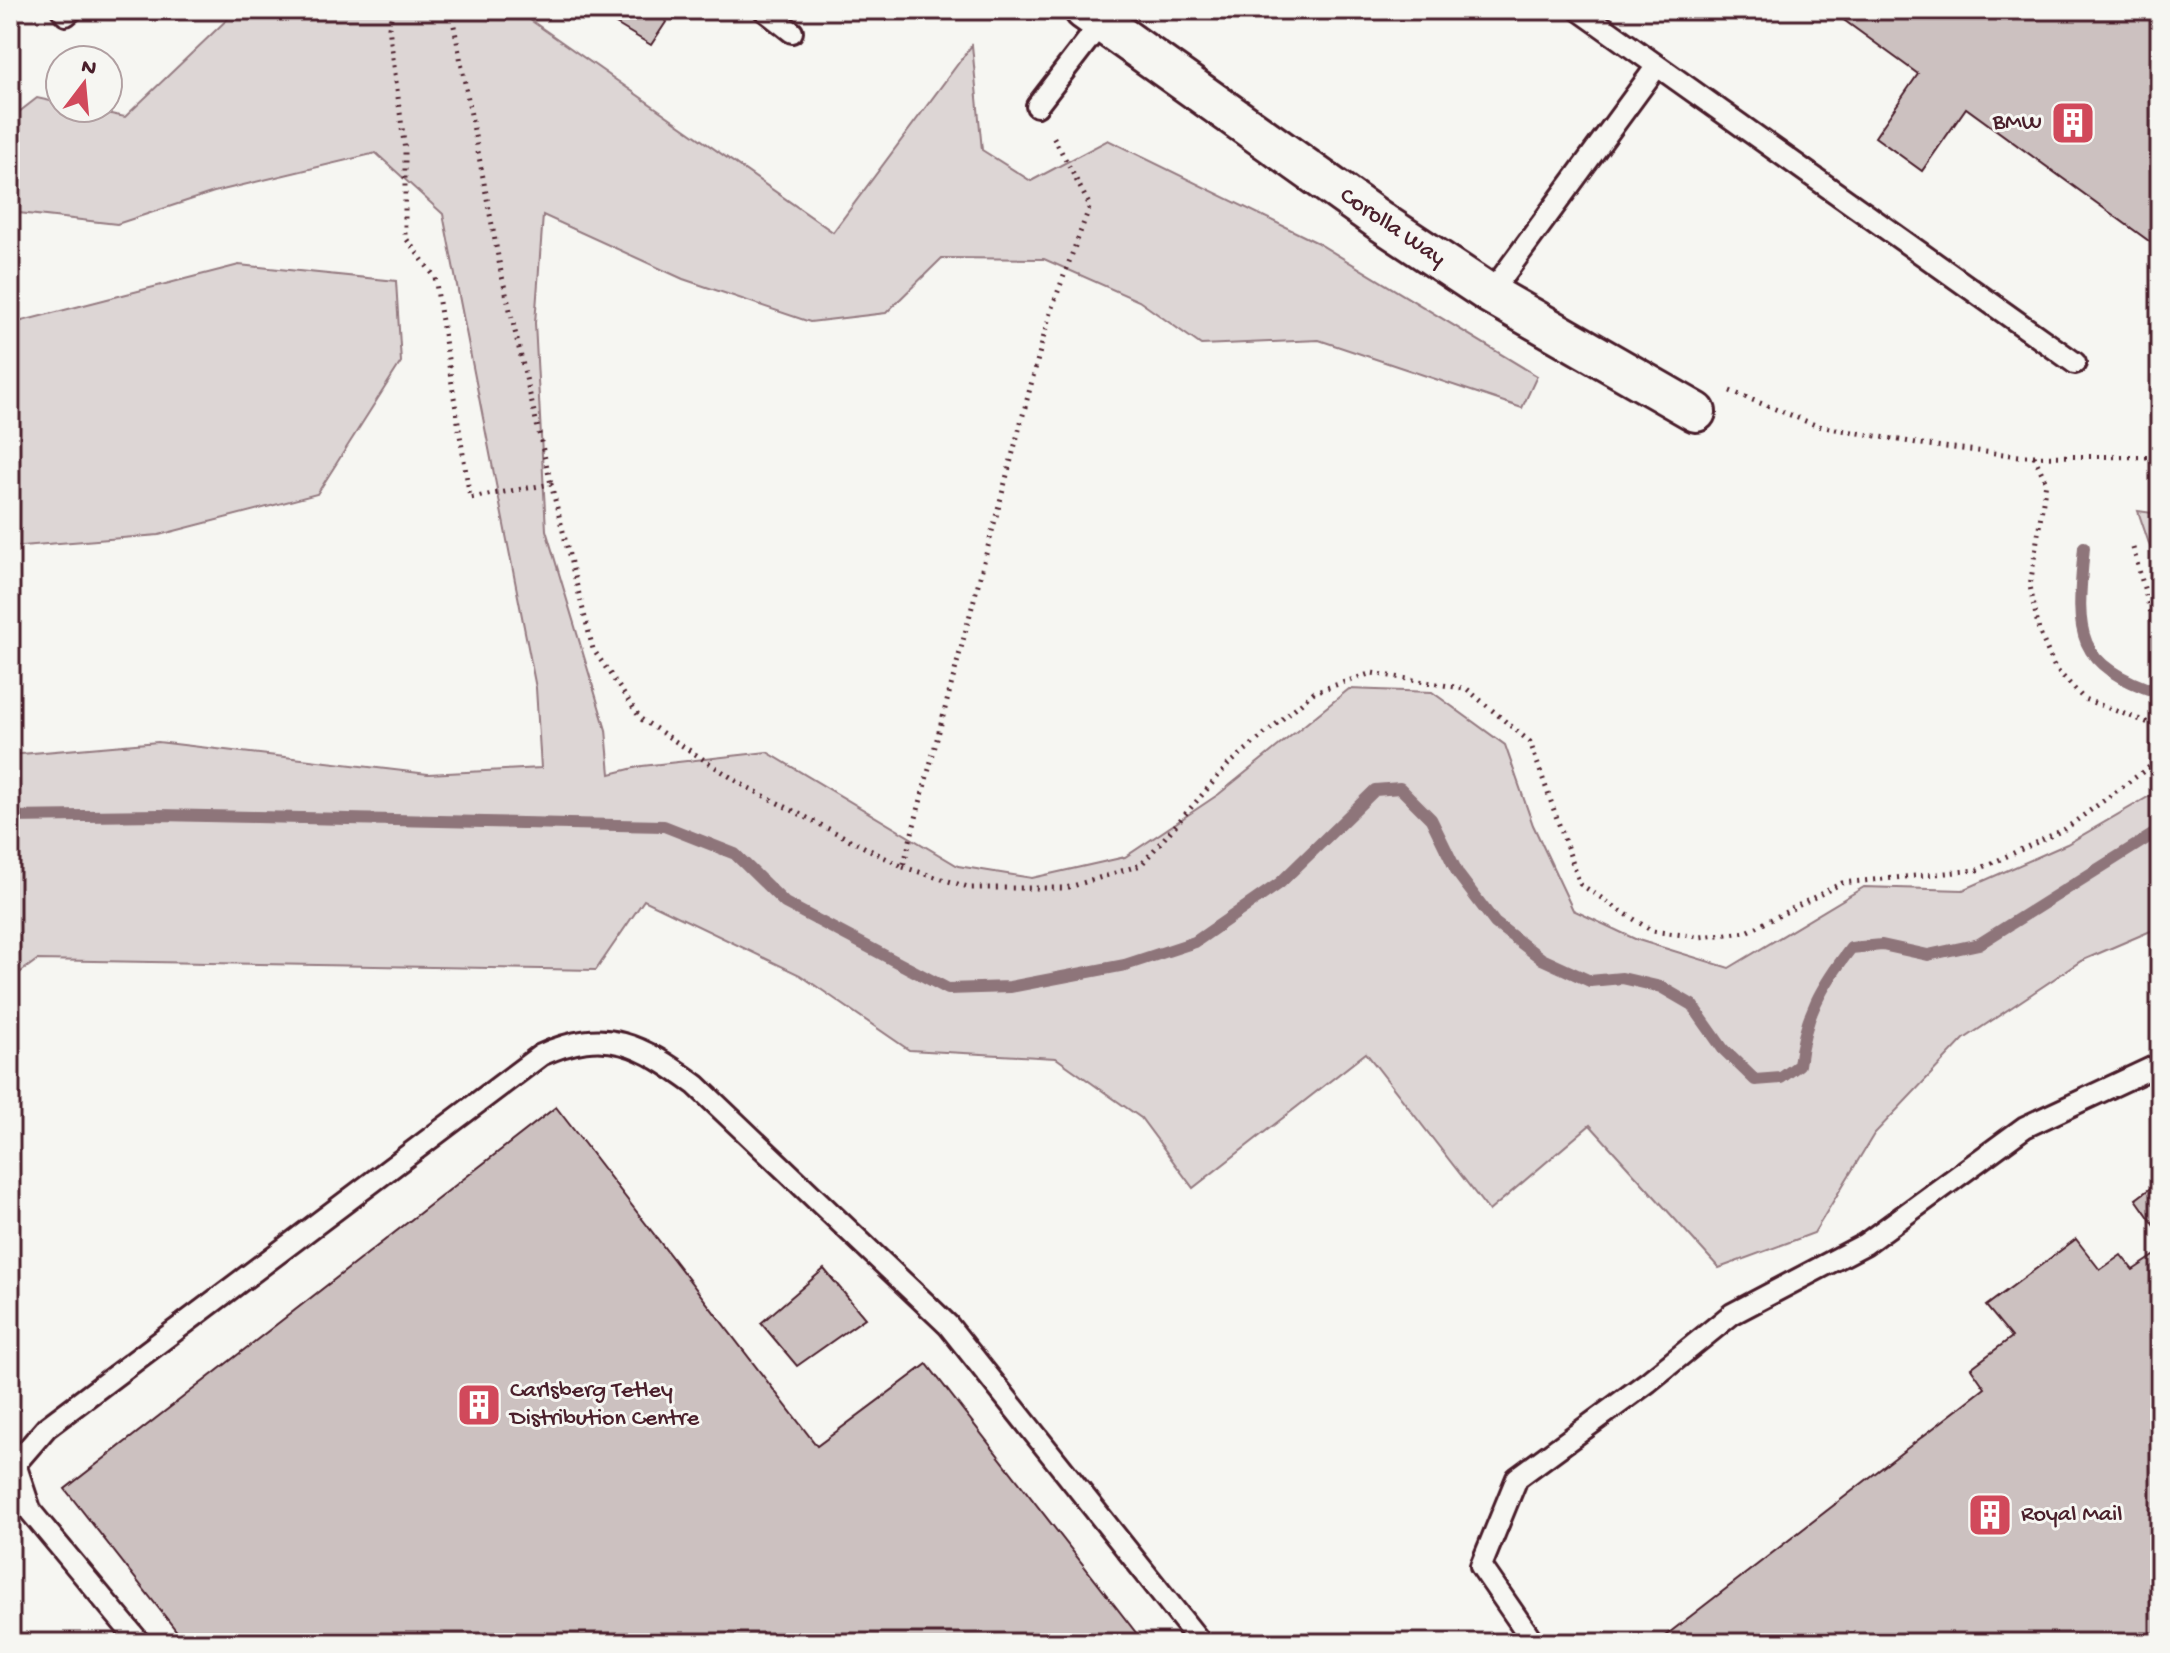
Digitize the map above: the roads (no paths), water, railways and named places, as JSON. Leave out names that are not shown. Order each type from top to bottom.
[{"type":"street","name":"Corolla Way","points":[[1092,16],[1383,223],[1490,294],[1706,398]]},
{"type":"lane","points":[[62,10],[66,15],[72,10]]},
{"type":"lane","points":[[764,10],[792,32]]},
{"type":"lane","points":[[1579,10],[2075,363]]},
{"type":"lane","name":"Corolla Way","points":[[1037,106],[1092,16]]},
{"type":"lane","points":[[1490,294],[1657,66]]},
{"type":"lane","points":[[140,1643],[31,1512],[15,1464],[47,1427],[541,1055],[571,1041],[608,1038],[652,1053],[696,1085],[948,1325],[1201,1643]]},
{"type":"lane","points":[[1534,1643],[1481,1566],[1517,1478],[1648,1382],[1732,1314],[1865,1244],[2025,1127],[2160,1064]]},
{"type":"waterway","points":[[2084,547],[2080,601],[2086,640],[2095,656],[2109,670],[2160,693]]},
{"type":"waterway","points":[[10,817],[159,815],[664,826],[735,854],[785,903],[948,989],[1010,987],[1125,965],[1195,942],[1280,883],[1375,790],[1400,788],[1431,819],[1458,874],[1495,923],[1542,959],[1590,981],[1622,978],[1661,987],[1692,1005],[1723,1049],[1755,1080],[1781,1078],[1799,1065],[1805,1031],[1816,1002],[1851,948],[1882,945],[1928,955],[1979,944],[2160,830]]},
{"type":"place","name":"BMW","points":[[2073,123]]},
{"type":"place","name":"Carlsberg Tetley Distribution Centre","points":[[479,1405]]},
{"type":"place","name":"Royal Mail","points":[[1990,1515]]}]
